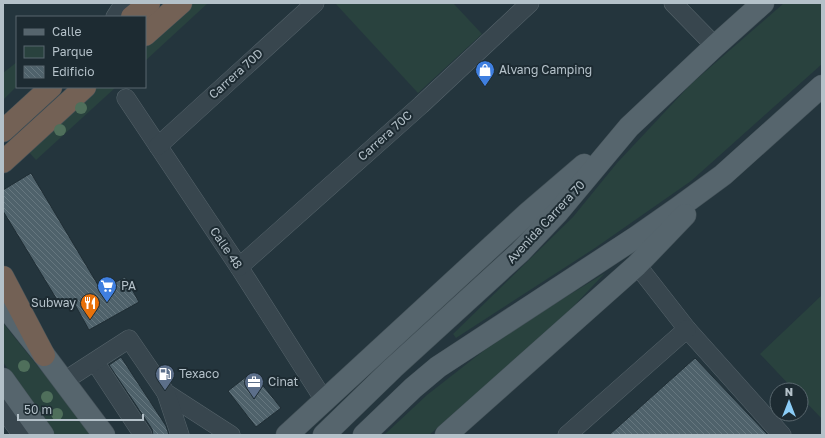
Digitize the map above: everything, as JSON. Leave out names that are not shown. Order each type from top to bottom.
[{"type":"highway","points":[[133,16],[149,3]]},
{"type":"highway","points":[[146,34],[181,3]]},
{"type":"highway","points":[[3,131],[50,88]]},
{"type":"highway","points":[[3,162],[84,88]]},
{"type":"highway","points":[[3,277],[44,355]]},
{"type":"main road","name":"Avenida Carrera 70","points":[[324,435],[393,368],[520,252],[558,212],[629,127],[763,3]]},
{"type":"main road","points":[[446,435],[637,265],[723,175],[822,86]]},
{"type":"main road","points":[[287,435],[528,213],[629,127]]},
{"type":"main road","points":[[364,435],[412,388],[438,367],[638,236],[723,175]]},
{"type":"main road","points":[[3,304],[44,355],[104,435]]},
{"type":"main road","points":[[3,379],[43,435]]},
{"type":"street","points":[[116,16],[124,3]]},
{"type":"street","name":"Carrera 70D","points":[[158,146],[315,3]]},
{"type":"street","name":"Carrera 70C","points":[[239,267],[421,105],[530,3]]},
{"type":"street","points":[[673,3],[715,46]]},
{"type":"street","name":"Calle 48","points":[[126,98],[239,267],[324,400]]},
{"type":"street","points":[[637,265],[687,329],[782,435]]},
{"type":"street","points":[[568,435],[687,329]]},
{"type":"street","points":[[64,381],[129,339],[166,393],[180,435]]},
{"type":"street","points":[[95,362],[138,433]]},
{"type":"street","points":[[166,393],[231,435]]},
{"type":"street","points":[[3,409],[22,435]]},
{"type":"green space","points":[[187,3],[208,3],[146,60],[146,41]]},
{"type":"green space","points":[[335,3],[453,3],[482,34],[418,93]]},
{"type":"green space","points":[[784,3],[822,3],[822,64],[691,181],[595,248],[456,338],[453,334],[573,217],[617,163],[691,84]]},
{"type":"green space","points":[[16,63],[16,87],[3,100],[3,73]]},
{"type":"green space","points":[[96,88],[115,88],[36,160],[28,151]]},
{"type":"green space","points":[[605,273],[552,329],[429,435],[384,435],[427,395],[505,334]]},
{"type":"green space","points":[[822,295],[822,419],[809,405],[809,382],[786,382],[760,354]]},
{"type":"green space","points":[[3,323],[77,415],[91,435],[53,435],[3,362]]},
{"type":"building","points":[[31,173],[101,290],[125,277],[139,302],[89,330],[73,301],[62,308],[3,211],[3,190]]},
{"type":"building","points":[[121,357],[166,426],[169,435],[153,435],[152,429],[109,365]]},
{"type":"building","points":[[695,358],[768,435],[609,435]]},
{"type":"building","name":"Cinat","points":[[252,372],[281,408],[256,427],[228,391]]},
{"type":"place","name":"Alvang Camping","points":[[485,87]]},
{"type":"place","name":"PA","points":[[107,303]]},
{"type":"place","name":"Subway","points":[[90,320]]},
{"type":"place","name":"Texaco","points":[[165,391]]},
{"type":"place","name":"Cinat","points":[[254,399]]}]
